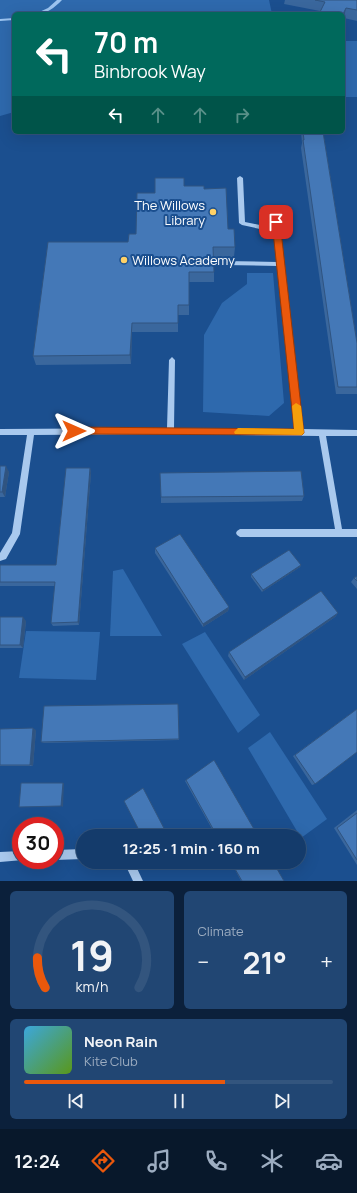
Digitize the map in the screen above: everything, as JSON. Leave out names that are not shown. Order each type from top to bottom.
[{"type":"street","points":[[240,178],[242,223],[277,231]]},
{"type":"street","points":[[276,222],[299,433]]},
{"type":"street","points":[[224,263],[281,264]]},
{"type":"street","points":[[170,430],[172,360]]},
{"type":"street","points":[[0,432],[170,430],[322,434],[357,433]]},
{"type":"street","points":[[0,557],[3,556],[16,534],[31,431]]},
{"type":"street","points":[[322,434],[339,533]]},
{"type":"street","points":[[240,533],[357,533]]},
{"type":"street","points":[[64,855],[76,854]]},
{"type":"street","points":[[0,857],[12,856]]},
{"type":"street","points":[[132,869],[138,881]]},
{"type":"shaded area","points":[[0,0],[269,0],[272,12],[12,12],[12,113],[0,116]]},
{"type":"shaded area","points":[[345,41],[357,41],[357,97],[345,97]]},
{"type":"shaded area","points":[[247,273],[273,273],[284,403],[269,416],[203,412],[204,335],[222,303],[247,284]]},
{"type":"shaded area","points":[[123,569],[162,636],[110,636],[113,571]]},
{"type":"shaded area","points":[[26,631],[100,632],[96,680],[19,678]]},
{"type":"shaded area","points":[[205,632],[260,715],[238,733],[182,644]]},
{"type":"shaded area","points":[[270,732],[327,819],[306,834],[306,829],[296,829],[248,748]]},
{"type":"building","points":[[315,0],[357,0],[357,10],[346,8],[344,12],[320,12],[325,2]]},
{"type":"building","points":[[303,134],[323,134],[357,343],[357,387],[338,387]]},
{"type":"building","points":[[155,178],[184,178],[184,186],[204,186],[204,189],[226,188],[228,229],[234,229],[235,247],[213,247],[214,272],[189,272],[189,305],[178,305],[178,323],[132,323],[130,355],[33,356],[48,242],[128,242],[129,234],[136,234],[137,193],[155,193]]},
{"type":"building","points":[[0,466],[6,466],[2,492],[0,492]]},
{"type":"building","points":[[66,468],[90,468],[78,622],[51,623],[55,582],[0,582],[0,565],[56,565]]},
{"type":"building","points":[[301,471],[304,496],[161,497],[160,473]]},
{"type":"building","points":[[180,534],[229,607],[203,624],[155,548]]},
{"type":"building","points":[[289,550],[301,565],[263,590],[251,574]]},
{"type":"building","points":[[321,591],[338,613],[245,677],[229,652]]},
{"type":"building","points":[[0,617],[23,617],[20,645],[0,645]]},
{"type":"building","points":[[178,704],[179,739],[41,742],[44,706]]},
{"type":"building","points":[[357,709],[357,752],[315,784],[295,755]]},
{"type":"building","points":[[33,728],[30,765],[0,765],[0,729]]},
{"type":"building","points":[[214,760],[254,829],[213,829],[186,780]]},
{"type":"building","points":[[21,783],[63,783],[61,806],[19,807]]},
{"type":"building","points":[[143,788],[164,829],[138,829],[124,801]]},
{"type":"building","points":[[357,813],[357,860],[337,828]]},
{"type":"building","points":[[235,869],[277,869],[284,881],[242,881]]},
{"type":"waterway","points":[[42,12],[50,9],[60,0]]},
{"type":"waterway","points":[[0,20],[12,19]]},
{"type":"slow traffic","points":[[238,432],[299,433],[296,406]]},
{"type":"place","name":"The Willows Library","points":[[213,212]]},
{"type":"place","name":"Willows Academy","points":[[124,260]]},
{"type":"route","points":[[74,431],[170,430],[299,433],[276,222]]}]
